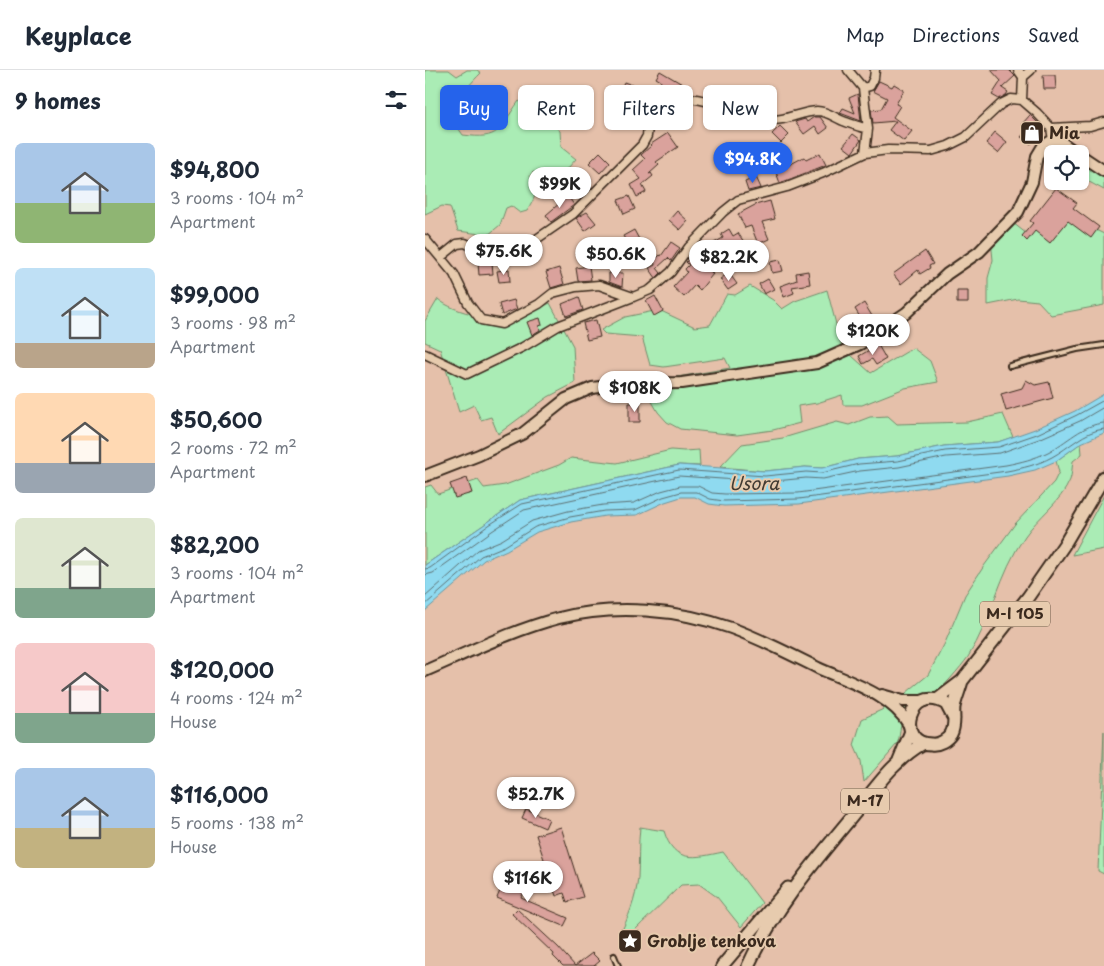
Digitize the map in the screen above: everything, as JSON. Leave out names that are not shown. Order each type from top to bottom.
[{"type":"main road","name":"M-I 105","points":[[962,681],[1028,598],[1064,545],[1104,477]]},
{"type":"main road","points":[[924,701],[937,700],[962,681]]},
{"type":"main road","name":"M-17","points":[[746,964],[774,918],[808,870],[899,760],[924,743],[937,744],[948,737],[954,725],[954,707],[962,681]]},
{"type":"main road","points":[[937,700],[949,708],[954,718]]},
{"type":"main road","name":"M-17","points":[[899,760],[910,728],[912,710],[924,701]]},
{"type":"main road","points":[[910,728],[919,740],[924,743]]},
{"type":"main road","points":[[722,966],[776,901],[808,870]]},
{"type":"street","points":[[848,70],[863,88],[868,129],[865,153]]},
{"type":"street","points":[[863,88],[870,86],[875,70]]},
{"type":"street","points":[[1018,70],[1023,77],[1022,100]]},
{"type":"street","points":[[1023,77],[1031,70]]},
{"type":"street","points":[[441,257],[457,244],[465,243],[491,256],[510,256],[565,219],[642,145],[647,136],[650,108],[661,99],[693,98],[765,119],[786,119],[818,111],[868,129]]},
{"type":"street","points":[[425,354],[467,374],[523,347],[558,326],[650,290],[671,272],[689,246],[723,212],[738,200],[787,187],[823,173],[865,153],[888,150],[931,151],[948,146],[966,137],[1001,104],[1011,99],[1022,100],[1037,113],[1051,128],[1053,140]]},
{"type":"street","points":[[1051,128],[1090,126],[1104,122]]},
{"type":"street","points":[[425,476],[479,455],[522,434],[566,399],[592,388],[625,384],[682,383],[817,363],[860,344],[905,313],[947,274],[979,252],[1018,212],[1032,182],[1037,156],[1043,146],[1053,140],[1066,145]]},
{"type":"street","points":[[1089,161],[1104,171]]},
{"type":"street","points":[[425,239],[454,274],[468,303],[481,320],[491,323],[502,324],[539,304],[553,293],[576,287],[599,285],[633,297]]},
{"type":"street","points":[[425,671],[523,629],[561,618],[637,610],[684,615],[731,628],[871,692],[897,708],[910,728]]},
{"type":"street","points":[[871,692],[903,701],[924,701]]},
{"type":"lane","points":[[1010,366],[1077,349],[1104,345]]},
{"type":"lane","points":[[615,956],[618,966]]},
{"type":"green space","points":[[425,70],[449,70],[457,76],[467,70],[477,70],[481,73],[470,85],[440,85],[440,130],[460,130],[463,135],[485,136],[498,130],[508,130],[508,117],[518,102],[518,130],[559,130],[561,147],[576,159],[550,183],[543,175],[533,172],[530,176],[536,189],[527,211],[520,213],[511,206],[506,208],[500,225],[488,235],[458,231],[450,207],[442,206],[425,214]]},
{"type":"green space","points":[[1089,167],[1104,174],[1104,190],[1089,182]]},
{"type":"green space","points":[[1065,215],[1104,234],[1104,305],[1051,315],[1038,301],[1018,299],[988,305],[988,278],[993,260],[991,240],[1013,223],[1027,234]]},
{"type":"green space","points":[[750,286],[773,300],[782,309],[795,301],[827,290],[842,347],[871,373],[913,348],[930,361],[938,382],[905,388],[862,405],[843,405],[842,395],[817,403],[798,406],[800,423],[773,430],[737,435],[680,429],[667,422],[658,412],[650,398],[644,380],[677,377],[730,368],[725,358],[664,367],[650,365],[642,337],[605,334],[601,330],[625,317],[659,310],[695,327],[710,325],[727,294],[735,295]]},
{"type":"green space","points":[[438,299],[455,309],[478,316],[503,319],[523,317],[550,303],[573,346],[575,383],[548,397],[498,434],[491,417],[481,420],[474,405],[459,412],[440,349],[425,342],[425,321]]},
{"type":"green space","points":[[1003,414],[1013,437],[998,442],[944,446],[897,456],[858,459],[822,468],[805,467],[765,471],[720,467],[742,444],[783,438],[837,422],[849,425],[870,417],[888,416],[897,424],[967,422]]},
{"type":"green space","points":[[1081,443],[1082,454],[1073,461],[1071,478],[1066,488],[1030,529],[1016,550],[968,657],[936,694],[906,712],[902,719],[897,744],[864,782],[861,761],[854,745],[862,719],[890,706],[928,675],[945,643],[965,595],[984,566],[1015,524],[1054,482],[1059,472],[1056,461]]},
{"type":"green space","points":[[671,450],[699,450],[700,466],[679,465],[520,500],[425,565],[425,487],[431,485],[438,494],[478,480],[484,488],[505,485],[559,465],[571,458],[617,463]]},
{"type":"green space","points":[[1104,495],[1104,549],[1072,555]]},
{"type":"green space","points":[[1104,731],[1104,874],[1098,871]]},
{"type":"green space","points":[[640,827],[664,831],[668,842],[680,854],[695,857],[723,852],[762,903],[741,927],[717,897],[699,884],[681,885],[635,930],[619,937],[631,908],[637,886]]},
{"type":"water","name":"Usora","points":[[1104,394],[1104,433],[1081,443],[1056,461],[1035,470],[1008,476],[799,504],[724,506],[709,504],[695,497],[681,497],[637,515],[605,516],[571,522],[537,532],[507,550],[484,560],[425,611],[425,565],[520,500],[679,465],[765,471],[805,467],[822,468],[858,459],[897,456],[944,446],[998,442],[1035,429],[1075,411]]},
{"type":"building","points":[[991,70],[1009,70],[1015,76],[1002,88],[1008,92],[999,99],[992,95],[1001,81]]},
{"type":"building","points":[[660,71],[684,85],[659,85],[661,81],[656,78]]},
{"type":"building","points":[[1043,75],[1055,75],[1056,89],[1044,89]]},
{"type":"building","points":[[879,81],[892,87],[894,84],[904,90],[896,104],[900,106],[893,117],[912,131],[904,141],[889,130],[896,121],[873,123],[871,110],[881,109],[887,98],[873,91]]},
{"type":"building","points":[[858,94],[861,121],[840,113],[843,108],[855,113],[849,98]]},
{"type":"building","name":"Mia","points":[[1030,115],[1044,129],[1031,144],[1021,137],[1028,129],[1022,124]]},
{"type":"building","points":[[814,117],[820,117],[828,128],[820,134],[815,126],[804,134],[795,122],[805,119],[807,122]]},
{"type":"building","points":[[780,126],[789,135],[781,143],[772,134]]},
{"type":"building","points":[[995,132],[1007,142],[998,153],[986,143]]},
{"type":"building","points":[[668,133],[678,147],[656,162],[659,165],[649,174],[651,173],[653,176],[642,185],[646,192],[637,197],[631,185],[641,179],[633,170],[645,159],[641,155],[651,144]]},
{"type":"building","points":[[853,134],[861,140],[852,153],[843,146]]},
{"type":"building","points":[[600,152],[610,162],[600,173],[589,163]]},
{"type":"building","points":[[820,153],[826,165],[780,183],[774,167],[786,162],[787,166],[804,157],[806,160]]},
{"type":"building","points":[[579,176],[590,189],[582,195],[570,180]]},
{"type":"building","points":[[756,177],[761,188],[748,191],[745,182]]},
{"type":"building","points":[[1054,190],[1059,190],[1077,203],[1073,208],[1099,227],[1091,238],[1068,221],[1050,243],[1035,231],[1027,241],[1022,236],[1033,223],[1030,221]]},
{"type":"building","points":[[568,196],[574,205],[551,222],[546,215]]},
{"type":"building","points":[[629,196],[635,209],[624,214],[618,200]]},
{"type":"building","points":[[770,201],[775,219],[762,222],[769,239],[758,244],[751,226],[745,228],[738,214],[755,205]]},
{"type":"building","points":[[677,211],[688,221],[680,230],[669,220]]},
{"type":"building","points":[[587,212],[596,223],[585,231],[576,218]]},
{"type":"building","points":[[729,229],[733,236],[738,233],[750,251],[737,259],[733,252],[722,258],[714,243],[723,238],[721,234]]},
{"type":"building","points":[[634,230],[641,243],[630,248],[623,236]]},
{"type":"building","points":[[671,242],[680,248],[671,261],[668,258],[657,268],[661,273],[656,278],[649,268],[655,265],[654,261],[661,256]]},
{"type":"building","points":[[925,251],[933,264],[920,274],[918,270],[901,284],[893,274]]},
{"type":"building","points":[[691,257],[703,269],[705,266],[713,274],[700,290],[695,285],[684,297],[673,287],[687,272],[685,269],[689,265],[686,262]]},
{"type":"building","points":[[780,260],[783,271],[772,273],[770,262]]},
{"type":"building","points":[[492,262],[493,274],[479,275],[478,263]]},
{"type":"building","points":[[589,266],[591,280],[578,281],[576,268]]},
{"type":"building","points":[[559,268],[564,284],[551,288],[546,272]]},
{"type":"building","points":[[509,269],[510,281],[499,282],[497,271]]},
{"type":"building","points":[[808,271],[810,284],[792,287],[794,293],[784,297],[780,286],[797,280],[796,273]]},
{"type":"building","points":[[609,273],[623,273],[622,287],[609,282]]},
{"type":"building","points":[[729,273],[737,284],[728,290],[720,279]]},
{"type":"building","points":[[768,279],[774,289],[764,294],[759,284]]},
{"type":"building","points":[[957,291],[968,291],[968,303],[957,303]]},
{"type":"building","points":[[655,296],[663,311],[654,316],[646,301]]},
{"type":"building","points":[[579,297],[583,310],[566,316],[562,304]]},
{"type":"building","points":[[514,300],[517,309],[502,315],[499,304]]},
{"type":"building","points":[[864,303],[872,316],[863,322],[855,309]]},
{"type":"building","points":[[540,318],[542,325],[539,326],[540,330],[532,335],[527,322]]},
{"type":"building","points":[[596,320],[600,337],[587,340],[583,323]]},
{"type":"building","points":[[878,345],[886,359],[876,365],[872,359],[863,364],[859,356]]},
{"type":"building","points":[[1026,380],[1035,385],[1049,382],[1053,398],[1006,411],[1001,394],[1022,388]]},
{"type":"building","points":[[629,403],[640,403],[640,422],[629,422]]},
{"type":"building","points":[[467,478],[472,493],[455,498],[450,484]]},
{"type":"building","points":[[526,809],[549,819],[545,828],[522,818]]},
{"type":"building","points":[[561,827],[583,897],[567,902],[564,893],[556,896],[536,835]]},
{"type":"building","points":[[504,881],[525,890],[521,898],[568,918],[564,926],[497,898]]},
{"type":"building","points":[[517,909],[558,947],[575,966],[563,966],[553,956],[554,954],[512,914]]},
{"type":"building","points":[[592,953],[600,961],[594,966],[575,966]]},
{"type":"place","name":"Mia","points":[[1032,133]]},
{"type":"place","name":"Groblje tenkova","points":[[630,941]]}]
